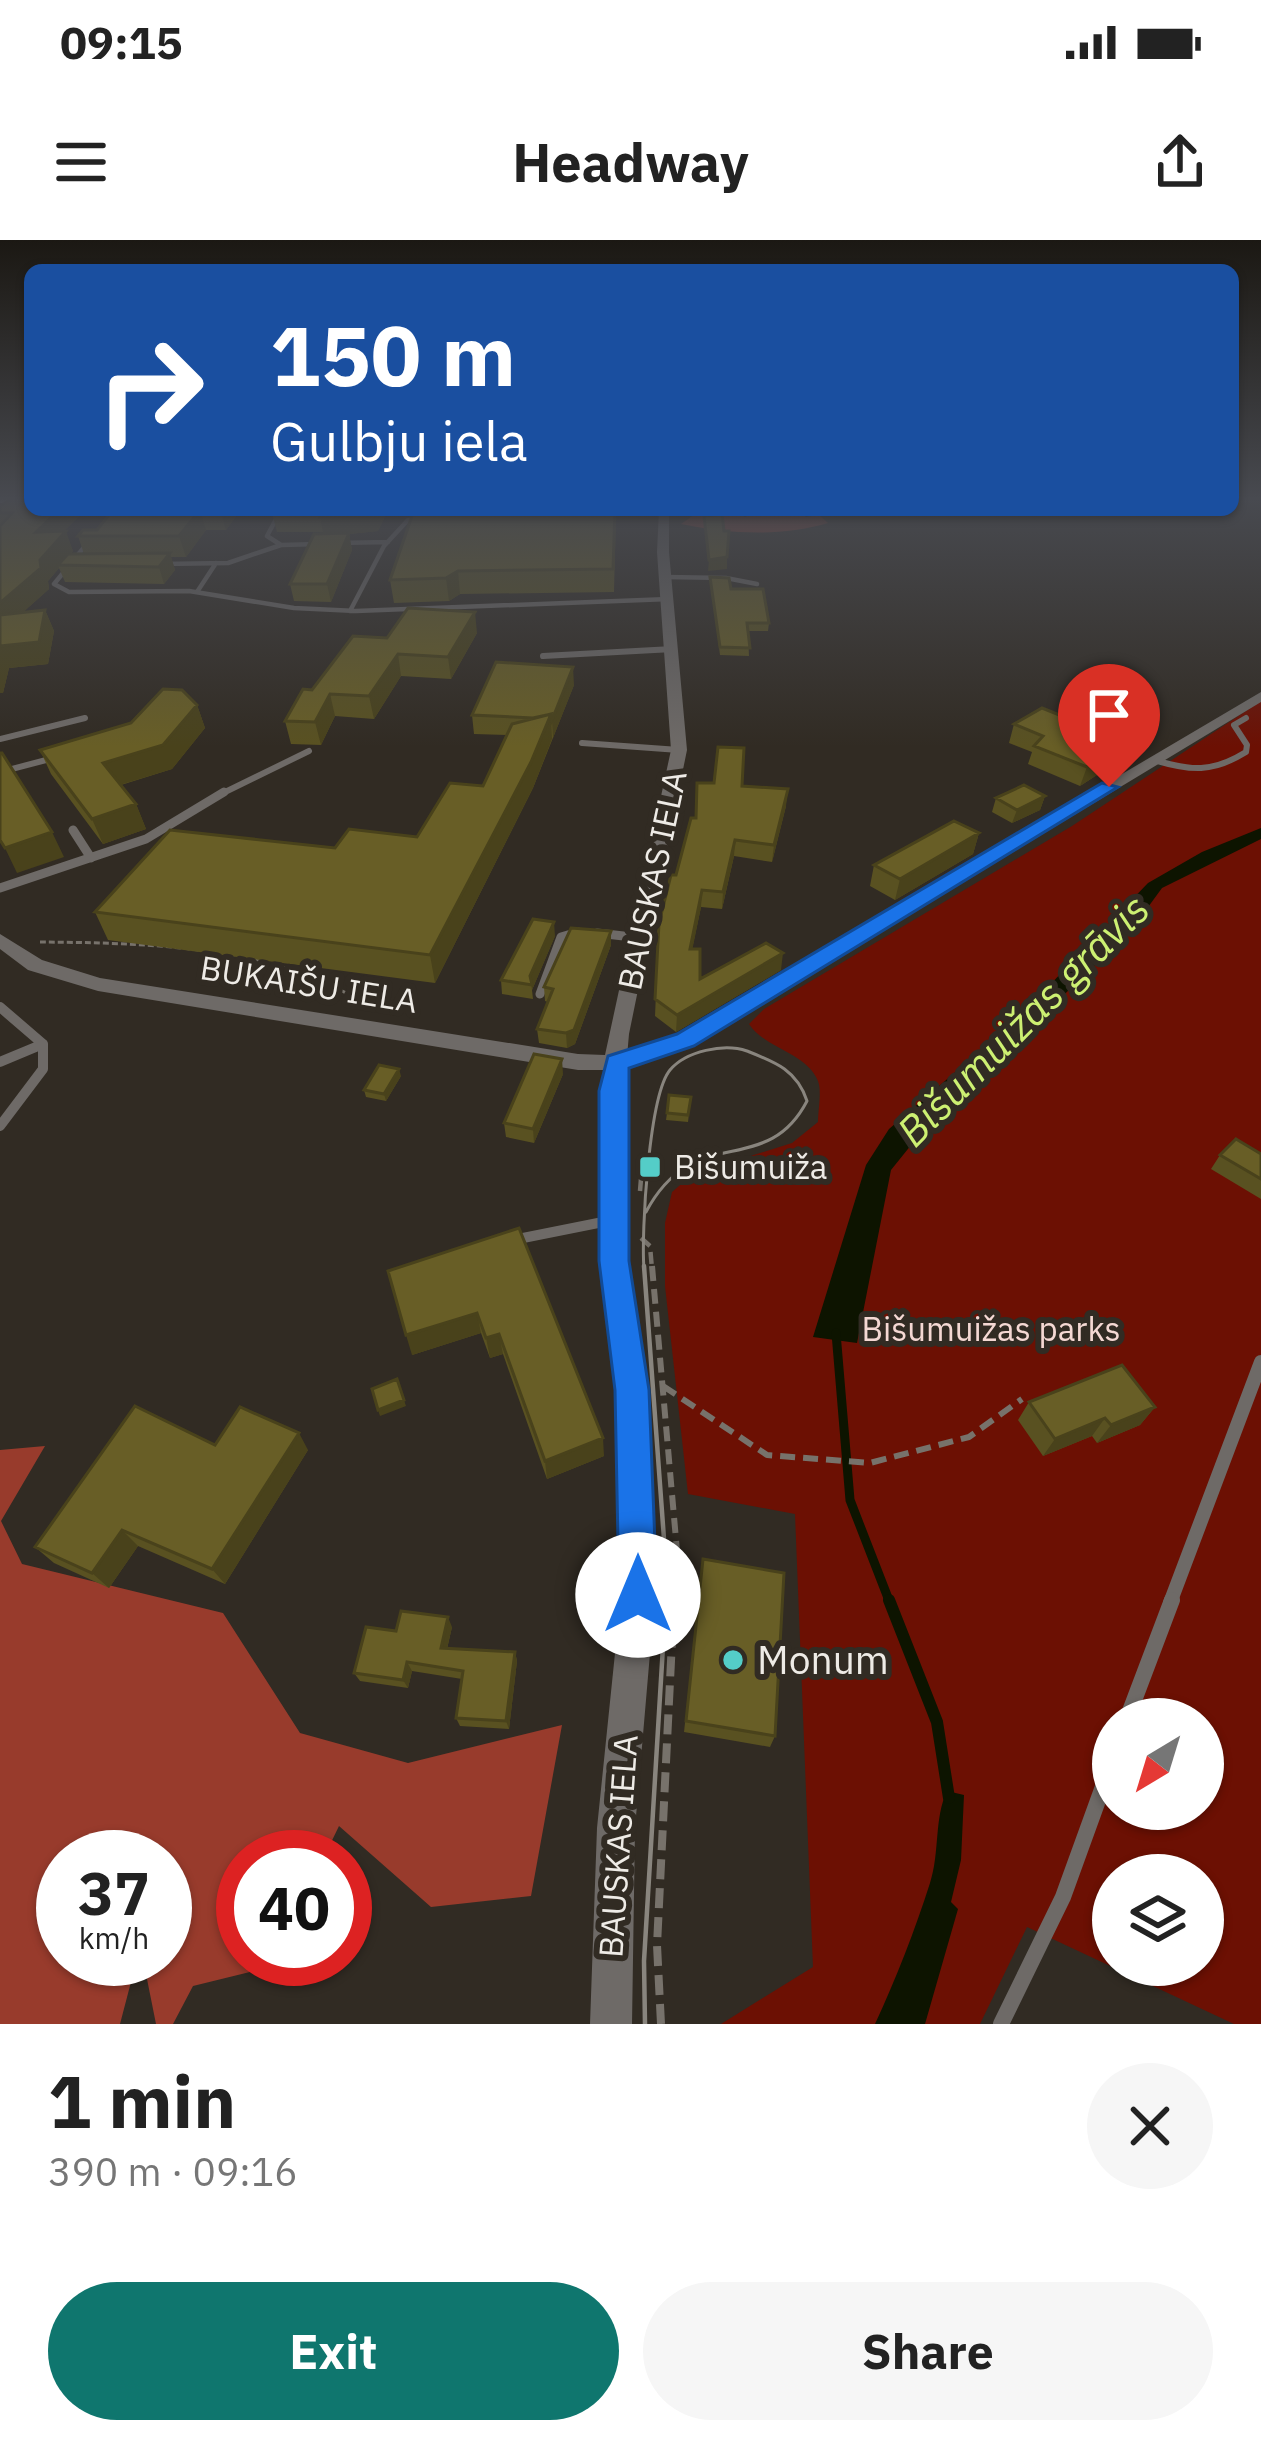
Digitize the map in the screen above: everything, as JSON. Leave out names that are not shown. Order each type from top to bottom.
[{"type":"street","name":"BAUSKAS IELA","points":[[611,2024],[616,1828],[638,1595],[632,1390],[613,1220],[612,1091],[618,1034],[680,750],[666,580]]},
{"type":"street","points":[[617,1063],[686,1040],[1154,760],[1240,716],[1261,695]]},
{"type":"street","name":"BUKAIŠU IELA","points":[[0,940],[35,965],[98,984],[578,1062],[617,1063]]},
{"type":"lane","points":[[57,580],[54,584],[69,592],[197,592],[294,608],[350,611],[566,607],[590,600],[669,599]]},
{"type":"lane","points":[[197,592],[205,580]]},
{"type":"lane","points":[[350,611],[367,580]]},
{"type":"lane","points":[[738,580],[757,584]]},
{"type":"lane","points":[[543,656],[673,649]]},
{"type":"lane","points":[[1154,760],[1202,774],[1216,772],[1246,752],[1247,745],[1234,725],[1240,716],[1259,723]]},
{"type":"lane","points":[[0,739],[85,718]]},
{"type":"lane","points":[[582,743],[680,750]]},
{"type":"lane","points":[[0,888],[146,839],[275,762],[309,751]]},
{"type":"lane","points":[[0,772],[69,754]]},
{"type":"lane","points":[[73,830],[92,858]]},
{"type":"lane","points":[[540,994],[566,933],[641,938]]},
{"type":"lane","points":[[0,1007],[43,1044],[44,1069],[0,1126]]},
{"type":"lane","points":[[0,1062],[43,1044]]},
{"type":"lane","points":[[518,1239],[613,1220]]},
{"type":"lane","points":[[1135,1698],[1261,1362]]},
{"type":"lane","points":[[1001,2024],[1063,1897],[1092,1817]]},
{"type":"path","points":[[32,942],[137,946],[312,975],[356,994],[376,1018]]},
{"type":"path","points":[[662,1386],[766,1454],[870,1463],[969,1437],[1022,1399]]},
{"type":"green space","name":"Bišumuižas parks","points":[[1261,701],[1261,2024],[1234,2024],[1153,1986],[1224,1986],[1224,1854],[1092,1854],[1092,1957],[1027,1927],[980,2024],[721,2024],[813,1967],[795,1514],[688,1494],[665,1286],[665,1223],[672,1192],[693,1174],[792,1143],[818,1122],[819,1085],[812,1071],[749,1024],[764,1009],[1072,826]]},
{"type":"shaded area","points":[[45,1446],[1,1521],[22,1564],[223,1613],[300,1733],[408,1763],[562,1725],[531,1896],[431,1907],[372,1855],[372,1830],[339,1826],[337,1830],[216,1830],[216,1980],[193,1986],[173,2024],[156,2024],[148,1986],[192,1986],[192,1830],[36,1830],[36,1986],[130,1986],[120,2024],[0,2024],[0,1450]]},
{"type":"water","points":[[1261,828],[1261,839],[1162,888],[1132,929],[920,1134],[891,1170],[857,1343],[813,1337],[866,1165],[889,1129],[1016,1020],[1148,883],[1202,852]]},
{"type":"water","points":[[947,1791],[964,1795],[961,1860],[951,1902],[958,1909],[925,2024],[875,2024],[930,1883]]},
{"type":"building","points":[[0,580],[27,580],[0,603]]},
{"type":"building","points":[[292,580],[329,580],[327,584],[290,584]]},
{"type":"building","points":[[710,580],[729,580],[731,589],[763,589],[769,623],[747,623],[750,648],[720,647]]},
{"type":"building","points":[[408,608],[475,612],[448,657],[398,654],[369,696],[330,694],[315,722],[285,721],[303,689],[312,690],[353,636],[387,638]]},
{"type":"building","points":[[45,610],[39,642],[0,646],[0,615]]},
{"type":"building","points":[[496,662],[573,667],[552,720],[551,714],[533,718],[472,715]]},
{"type":"building","points":[[163,689],[182,690],[197,705],[163,745],[103,763],[136,804],[92,819],[40,750],[131,723]]},
{"type":"building","points":[[1097,705],[1152,725],[1087,767],[1034,746],[1043,736],[1014,724],[1042,708],[1072,720]]},
{"type":"building","points":[[551,714],[531,762],[430,955],[95,912],[170,830],[335,848],[349,829],[417,837],[450,783],[483,786],[512,724]]},
{"type":"building","points":[[718,747],[744,748],[742,786],[788,789],[774,845],[735,840],[723,892],[702,890],[690,949],[700,949],[700,979],[766,943],[783,953],[677,1015],[655,999],[659,923],[691,818],[696,818],[697,783],[714,783]]},
{"type":"building","points":[[0,753],[52,832],[5,848],[0,840]]},
{"type":"building","points":[[1024,785],[1045,796],[1017,810],[996,798]]},
{"type":"building","points":[[954,821],[979,833],[900,879],[874,865]]},
{"type":"building","points":[[533,919],[554,922],[530,976],[532,985],[501,980]]},
{"type":"building","points":[[571,928],[611,931],[574,1030],[537,1029],[553,989],[544,987]]},
{"type":"building","points":[[534,1054],[562,1059],[533,1129],[504,1123]]},
{"type":"building","points":[[379,1065],[399,1069],[384,1094],[364,1090]]},
{"type":"building","points":[[669,1095],[691,1097],[688,1115],[667,1113]]},
{"type":"building","points":[[1236,1139],[1261,1154],[1261,1179],[1220,1155]]},
{"type":"building","points":[[519,1228],[603,1438],[545,1461],[499,1334],[486,1338],[477,1313],[406,1335],[388,1271]]},
{"type":"building","points":[[1122,1365],[1155,1407],[1111,1425],[1105,1418],[1055,1439],[1029,1402]]},
{"type":"building","points":[[397,1379],[404,1400],[378,1410],[372,1389]]},
{"type":"building","points":[[135,1406],[215,1445],[240,1407],[299,1433],[212,1569],[122,1530],[92,1573],[35,1547]]},
{"type":"building","name":"Monum","points":[[703,1559],[784,1573],[775,1736],[686,1721]]},
{"type":"building","points":[[401,1611],[448,1617],[441,1648],[515,1652],[506,1721],[456,1718],[463,1671],[407,1662],[403,1680],[354,1673],[366,1627],[396,1631]]},
{"type":"waterway","name":"Bišumuižas grāvis","points":[[836,1333],[850,1500],[890,1603]]},
{"type":"waterway","name":"Bišumuižas grāvis","points":[[889,1600],[937,1722],[949,1798]]},
{"type":"tram line","points":[[644,1266],[645,1197],[652,1134],[670,1070],[695,1054],[728,1048],[757,1055],[791,1074],[807,1101],[790,1125],[771,1139],[686,1167],[665,1184],[646,1212]]},
{"type":"tram line","points":[[644,1266],[667,1580],[644,1961],[645,2024]]},
{"type":"place","name":"Bišumuiža","points":[[650,1167]]},
{"type":"place","name":"Monum","points":[[733,1660]]},
{"type":"route","points":[[638,1595],[632,1390],[614,1261],[612,1091],[617,1063],[665,1051],[686,1040],[1109,787]]}]
